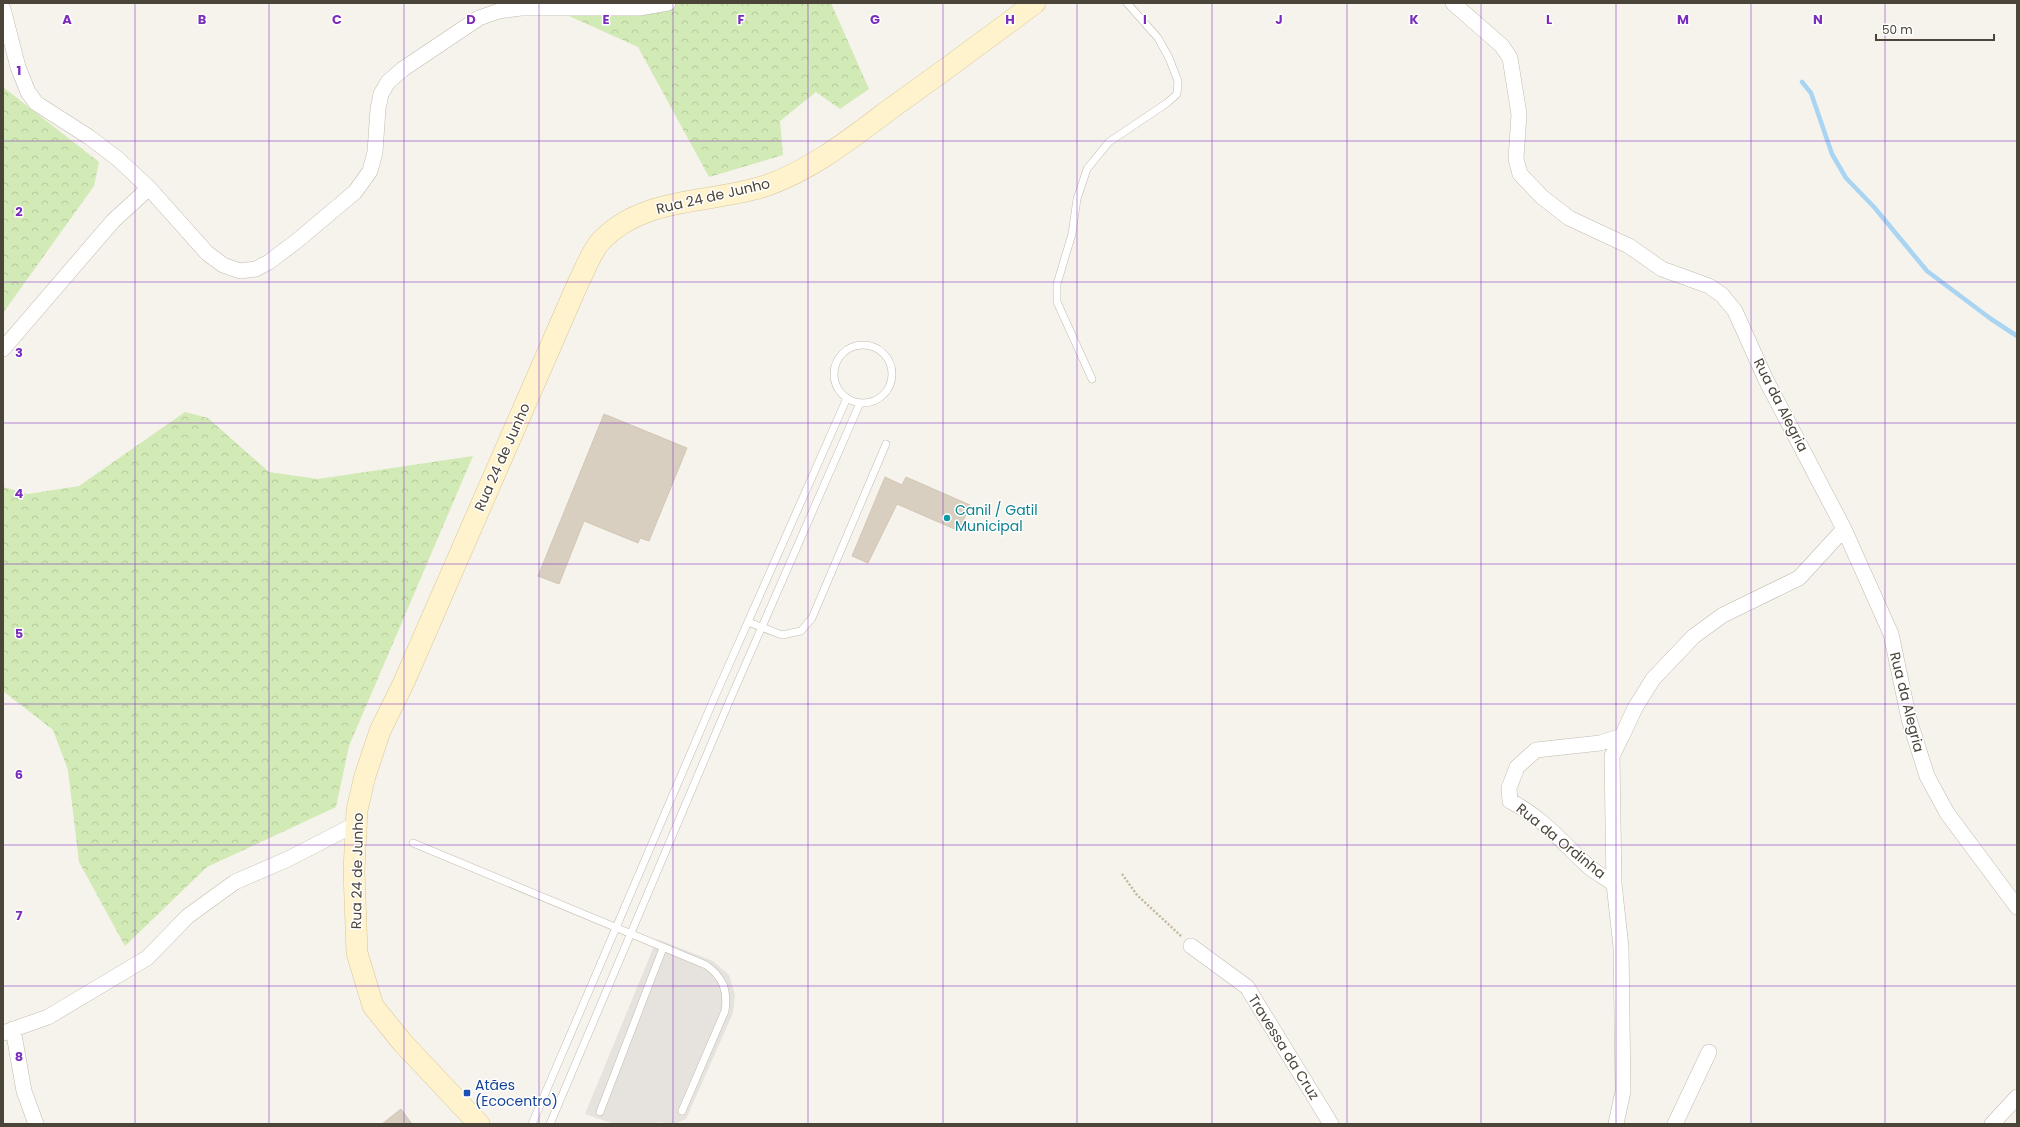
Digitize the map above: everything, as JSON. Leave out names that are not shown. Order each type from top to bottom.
[{"type":"main road","name":"Rua 24 de Junho","points":[[479,1124],[402,1042],[373,1006],[357,953],[354,871],[357,810],[365,776],[380,731],[404,682],[579,281],[600,242],[627,221],[655,208],[738,193],[764,186],[790,176],[849,140],[1035,3]]},
{"type":"street","points":[[3,9],[18,67],[28,92],[36,103],[89,137],[118,159],[149,188],[207,253],[223,265],[240,271],[256,269],[263,265],[298,240],[355,192],[370,171],[375,152],[378,109],[381,94],[388,82],[403,69],[479,18],[508,6],[639,8],[668,3]]},
{"type":"street","name":"Rua da Alegria","points":[[1453,3],[1502,46],[1510,58],[1519,114],[1516,159],[1520,174],[1542,197],[1569,218],[1629,246],[1662,269],[1709,286],[1722,295],[1735,311],[1766,380],[1844,529],[1891,634],[1909,719],[1927,776],[1948,813],[2017,907]]},
{"type":"street","points":[[3,349],[113,221],[149,188]]},
{"type":"street","points":[[1614,884],[1612,756],[1635,708],[1653,679],[1694,636],[1723,615],[1799,578],[1844,529]]},
{"type":"street","name":"Rua da Ordinha","points":[[1616,1124],[1623,1091],[1621,947],[1614,884],[1589,867],[1545,824],[1523,807],[1510,801],[1509,788],[1517,767],[1536,750],[1600,743],[1622,736]]},
{"type":"street","points":[[36,1124],[24,1091],[8,1031],[48,1017],[147,958],[188,916],[235,882],[288,859],[356,824]]},
{"type":"street","name":"Travessa da Cruz","points":[[1191,946],[1247,987],[1331,1124]]},
{"type":"street","points":[[1675,1124],[1709,1052]]},
{"type":"street","points":[[1992,1124],[2017,1097]]},
{"type":"lane","points":[[1092,379],[1057,302],[1057,284],[1072,234],[1077,199],[1087,169],[1109,142],[1167,103],[1177,94],[1178,81],[1169,58],[1158,38],[1127,3]]},
{"type":"lane","points":[[858,346],[872,348],[884,355],[890,364],[892,373],[891,383],[886,392],[879,398],[870,402],[860,403],[847,398],[840,392],[835,383],[834,373],[836,364],[841,355],[849,349],[858,346]]},
{"type":"lane","points":[[532,1124],[748,622],[847,398]]},
{"type":"lane","points":[[550,1124],[762,627],[860,403]]},
{"type":"lane","points":[[748,622],[782,635],[801,631],[812,618],[886,444]]},
{"type":"lane","points":[[414,843],[630,935],[706,965],[716,972],[724,984],[726,999],[725,1011],[682,1111]]},
{"type":"lane","points":[[600,1112],[663,948]]},
{"type":"path","points":[[1122,874],[1137,895],[1191,946]]},
{"type":"shaded area","points":[[657,939],[713,961],[729,975],[735,995],[733,1013],[686,1119],[674,1124],[658,1122],[656,1124],[614,1124],[585,1114]]},
{"type":"green space","points":[[540,3],[831,3],[869,89],[840,109],[816,92],[780,121],[783,155],[709,177],[638,47]]},
{"type":"green space","points":[[3,87],[99,162],[94,186],[3,313]]},
{"type":"green space","points":[[185,412],[208,418],[269,472],[318,479],[473,456],[349,746],[336,807],[207,867],[125,946],[79,862],[68,770],[53,730],[3,691],[3,487],[28,494],[79,486]]},
{"type":"building","points":[[604,414],[687,448],[649,541],[640,538],[638,543],[584,521],[559,584],[538,576]]},
{"type":"building","name":"Canil / Gatil Municipal","points":[[885,477],[902,485],[906,477],[970,505],[959,531],[897,504],[868,563],[852,556]]},
{"type":"building","points":[[401,1109],[412,1124],[382,1124]]},
{"type":"waterway","points":[[1802,82],[1811,93],[1832,154],[1846,178],[1874,207],[1927,271],[1991,319],[2017,336]]},
{"type":"place","name":"Canil / Gatil Municipal","points":[[947,518]]},
{"type":"place","name":"Atães (Ecocentro)","points":[[467,1093]]}]
